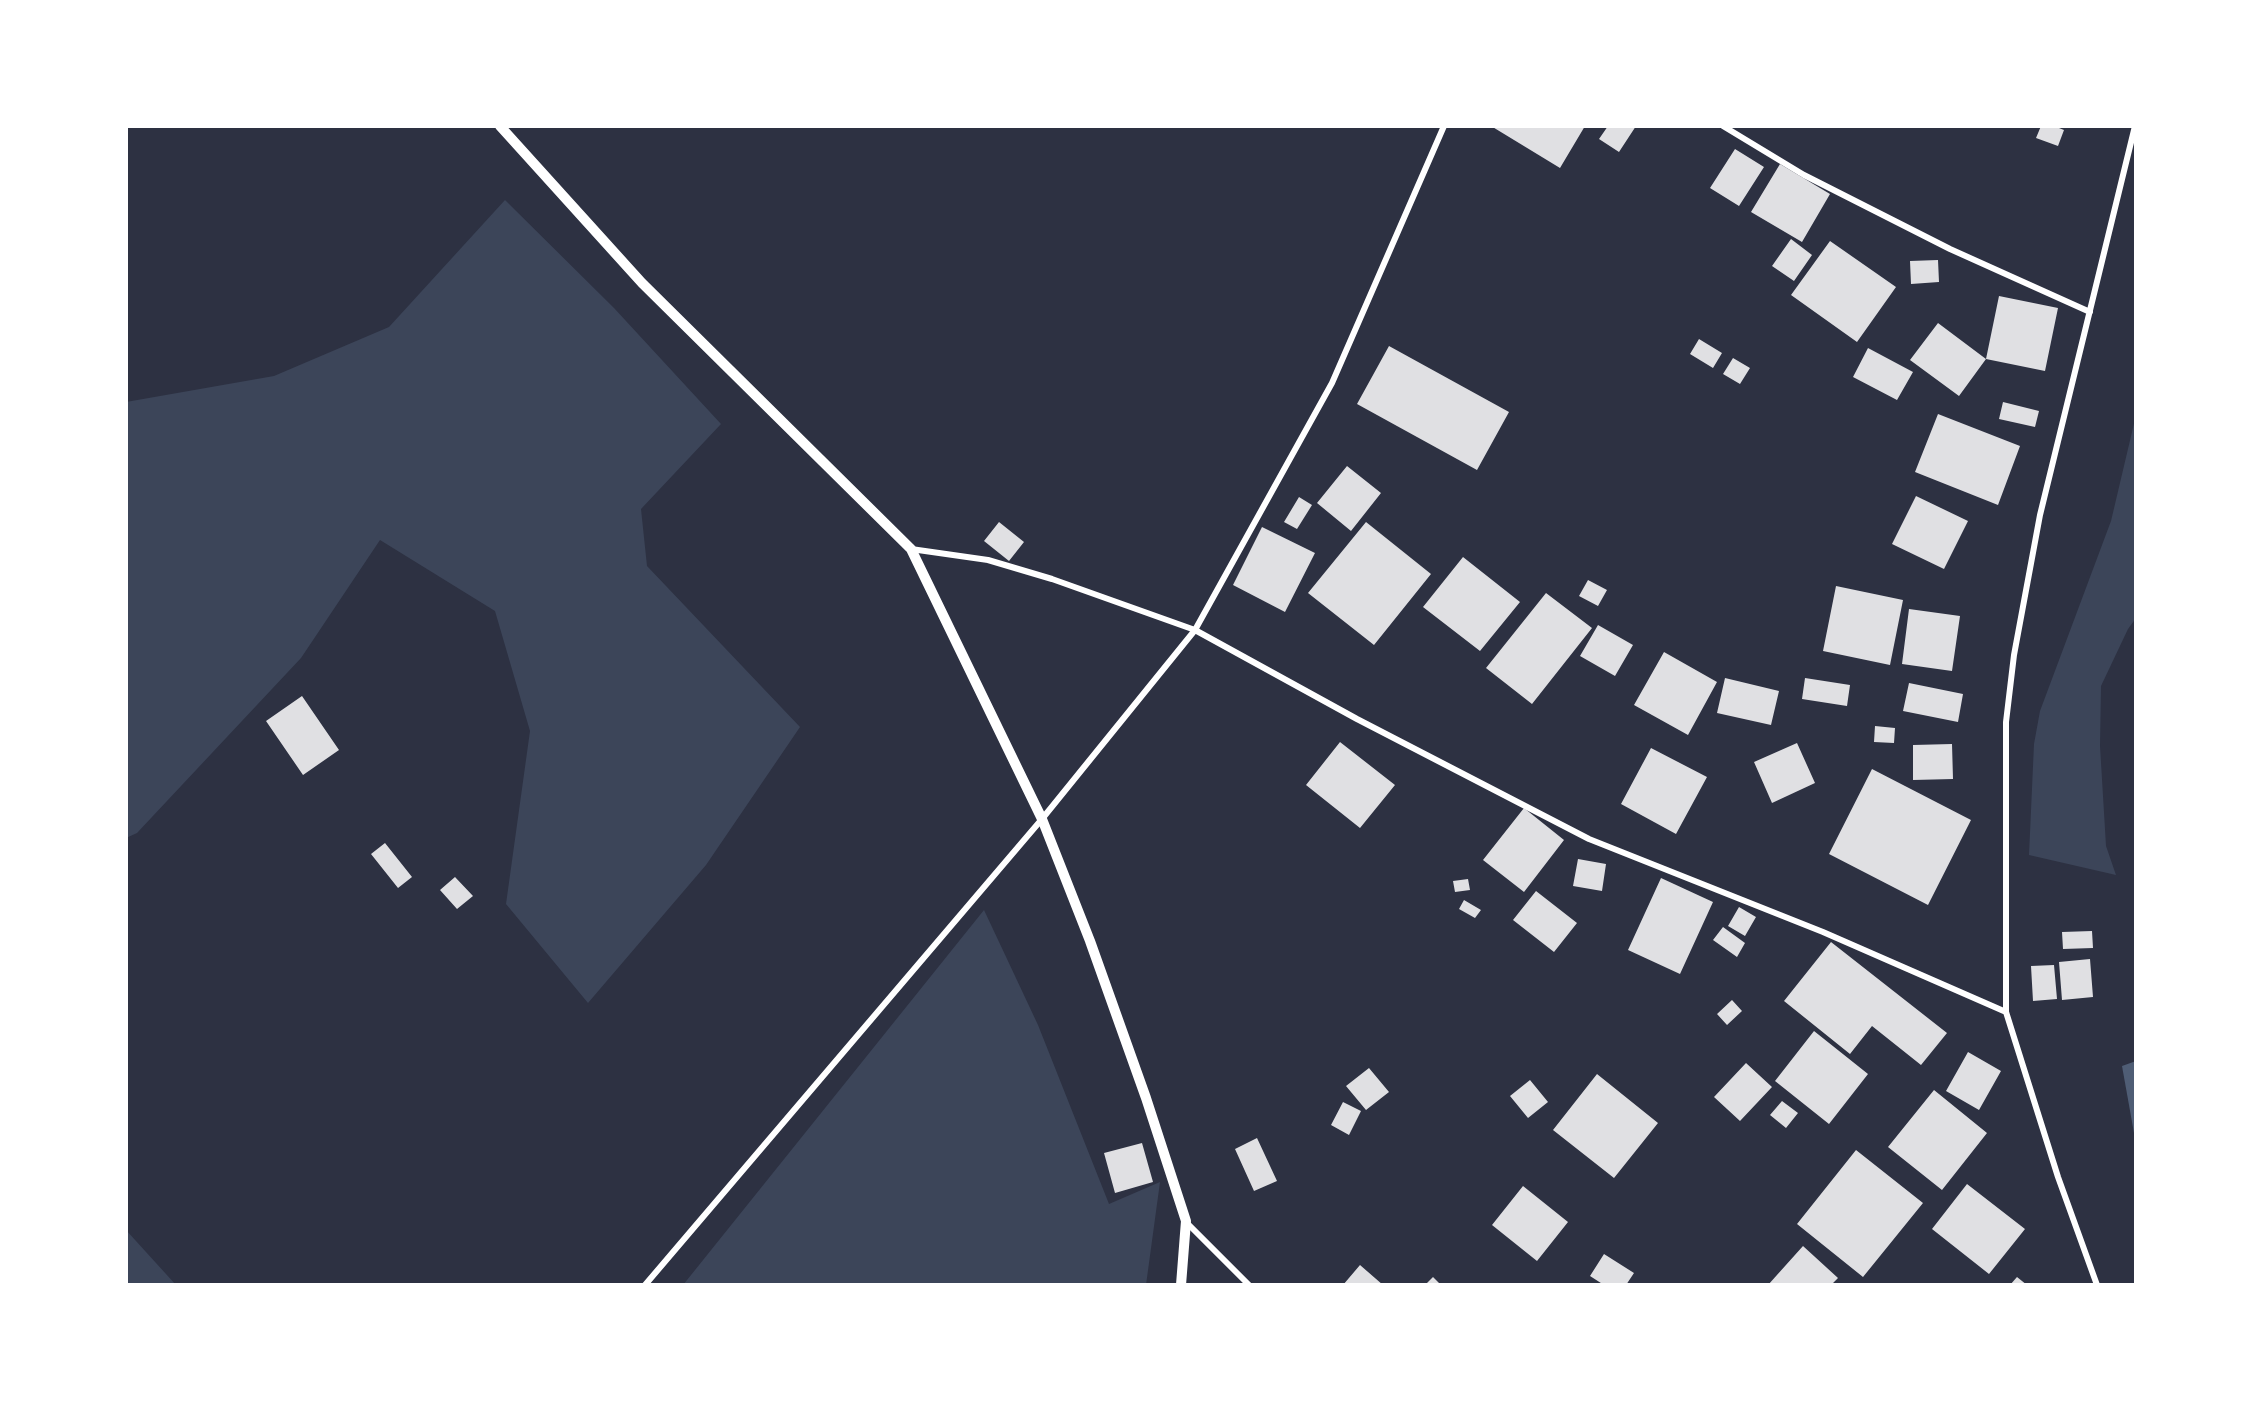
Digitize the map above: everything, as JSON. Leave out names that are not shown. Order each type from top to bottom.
[{"type":"street","points":[[500,126],[642,283],[910,549],[1042,819],[1090,941],[1146,1098],[1186,1221],[1181,1285]]},
{"type":"street","points":[[645,1285],[1042,819],[1195,630],[1332,383],[1444,126]]},
{"type":"street","points":[[1723,126],[1804,175],[1950,249],[2090,312]]},
{"type":"street","points":[[2097,1285],[2058,1177],[2006,1012],[2006,722],[2011,677],[2040,515],[2135,126]]},
{"type":"street","points":[[910,549],[988,560],[1052,579],[1195,630],[1356,719],[1589,839],[1823,932],[2006,1012]]},
{"type":"street","points":[[1186,1221],[1249,1285]]},
{"type":"shaded area","points":[[505,200],[614,308],[721,424],[641,509],[647,566],[800,727],[706,865],[588,1003],[506,904],[530,731],[495,611],[380,540],[301,658],[137,833],[126,838],[126,402],[274,376],[389,327]]},
{"type":"shaded area","points":[[2136,415],[2136,618],[2128,629],[2101,686],[2100,746],[2106,846],[2116,875],[2029,855],[2034,744],[2040,711],[2111,521]]},
{"type":"shaded area","points":[[984,910],[1038,1025],[1109,1204],[1160,1182],[1146,1285],[683,1285]]},
{"type":"shaded area","points":[[2136,1061],[2136,1133],[2134,1133],[2122,1066]]},
{"type":"shaded area","points":[[126,1230],[176,1285],[126,1285]]},
{"type":"building","points":[[1491,126],[1585,126],[1560,168]]},
{"type":"building","points":[[1608,126],[1636,126],[1619,152],[1599,139]]},
{"type":"building","points":[[2041,126],[2054,126],[2064,130],[2058,146],[2036,138]]},
{"type":"building","points":[[1735,149],[1764,167],[1739,206],[1710,188]]},
{"type":"building","points":[[1780,164],[1830,194],[1802,242],[1751,212]]},
{"type":"building","points":[[1791,239],[1812,255],[1794,281],[1772,266]]},
{"type":"building","points":[[1830,241],[1896,287],[1857,342],[1791,295]]},
{"type":"building","points":[[1938,260],[1939,282],[1911,284],[1910,261]]},
{"type":"building","points":[[1999,296],[2058,308],[2045,371],[1986,359]]},
{"type":"building","points":[[1938,323],[1986,359],[1959,396],[1910,360]]},
{"type":"building","points":[[1699,339],[1722,353],[1713,368],[1690,354]]},
{"type":"building","points":[[1389,346],[1509,412],[1477,470],[1357,404]]},
{"type":"building","points":[[1868,348],[1913,372],[1897,400],[1853,377]]},
{"type":"building","points":[[1733,358],[1750,368],[1740,384],[1723,374]]},
{"type":"building","points":[[2003,402],[2039,411],[2035,427],[1999,419]]},
{"type":"building","points":[[1938,414],[2020,446],[1998,505],[1915,472]]},
{"type":"building","points":[[1347,466],[1381,493],[1351,531],[1317,503]]},
{"type":"building","points":[[1916,496],[1968,521],[1944,569],[1892,544]]},
{"type":"building","points":[[1299,497],[1312,505],[1297,529],[1284,522]]},
{"type":"building","points":[[999,522],[1024,542],[1009,561],[984,541]]},
{"type":"building","points":[[1366,522],[1431,574],[1374,645],[1308,593]]},
{"type":"building","points":[[1262,527],[1315,553],[1285,612],[1233,585]]},
{"type":"building","points":[[1463,557],[1520,602],[1480,651],[1423,607]]},
{"type":"building","points":[[1588,580],[1607,590],[1598,606],[1579,596]]},
{"type":"building","points":[[1836,586],[1903,600],[1890,665],[1823,651]]},
{"type":"building","points":[[1546,593],[1592,628],[1532,704],[1486,668]]},
{"type":"building","points":[[1909,609],[1960,616],[1952,671],[1902,664]]},
{"type":"building","points":[[1598,625],[1633,645],[1615,676],[1580,656]]},
{"type":"building","points":[[1664,652],[1717,682],[1688,735],[1634,705]]},
{"type":"building","points":[[1725,678],[1779,691],[1771,725],[1717,713]]},
{"type":"building","points":[[1805,678],[1850,685],[1847,706],[1802,699]]},
{"type":"building","points":[[1909,683],[1963,694],[1958,722],[1903,711]]},
{"type":"building","points":[[302,696],[339,750],[303,775],[266,721]]},
{"type":"building","points":[[1875,726],[1895,728],[1894,743],[1874,742]]},
{"type":"building","points":[[1340,742],[1395,785],[1360,828],[1306,785]]},
{"type":"building","points":[[1797,743],[1815,783],[1772,803],[1754,762]]},
{"type":"building","points":[[1952,744],[1953,779],[1913,780],[1913,745]]},
{"type":"building","points":[[1651,748],[1707,777],[1676,834],[1621,804]]},
{"type":"building","points":[[1872,769],[1971,820],[1928,905],[1829,854]]},
{"type":"building","points":[[1524,808],[1564,840],[1524,892],[1483,860]]},
{"type":"building","points":[[385,843],[412,877],[398,888],[371,854]]},
{"type":"building","points":[[1578,859],[1606,864],[1602,891],[1573,886]]},
{"type":"building","points":[[455,877],[473,896],[457,909],[440,890]]},
{"type":"building","points":[[1661,878],[1713,902],[1680,974],[1628,950]]},
{"type":"building","points":[[1468,879],[1470,890],[1455,892],[1453,881]]},
{"type":"building","points":[[1536,891],[1577,923],[1554,952],[1513,920]]},
{"type":"building","points":[[1464,900],[1481,910],[1475,918],[1459,909]]},
{"type":"building","points":[[1739,907],[1756,917],[1745,936],[1728,926]]},
{"type":"building","points":[[1723,927],[1745,943],[1737,957],[1713,940]]},
{"type":"building","points":[[2092,931],[2093,948],[2063,949],[2062,932]]},
{"type":"building","points":[[1831,942],[1947,1033],[1921,1065],[1872,1026],[1850,1054],[1784,1001]]},
{"type":"building","points":[[2090,959],[2093,997],[2062,1000],[2059,962]]},
{"type":"building","points":[[2054,965],[2057,999],[2033,1001],[2031,966]]},
{"type":"building","points":[[1732,1000],[1742,1011],[1727,1025],[1717,1014]]},
{"type":"building","points":[[1814,1031],[1868,1074],[1829,1124],[1775,1081]]},
{"type":"building","points":[[1968,1052],[2001,1071],[1979,1110],[1946,1091]]},
{"type":"building","points":[[1746,1063],[1772,1087],[1740,1121],[1714,1097]]},
{"type":"building","points":[[1369,1068],[1389,1092],[1366,1110],[1346,1086]]},
{"type":"building","points":[[1597,1074],[1658,1123],[1614,1178],[1553,1130]]},
{"type":"building","points":[[1530,1080],[1548,1102],[1528,1118],[1510,1096]]},
{"type":"building","points":[[1934,1090],[1987,1133],[1942,1190],[1888,1147]]},
{"type":"building","points":[[1782,1101],[1798,1113],[1786,1128],[1770,1115]]},
{"type":"building","points":[[1343,1102],[1361,1111],[1349,1135],[1331,1125]]},
{"type":"building","points":[[1257,1138],[1277,1181],[1254,1191],[1235,1149]]},
{"type":"building","points":[[1142,1143],[1153,1182],[1115,1193],[1104,1153]]},
{"type":"building","points":[[1856,1150],[1923,1203],[1863,1277],[1797,1224]]},
{"type":"building","points":[[1967,1184],[2025,1229],[1989,1274],[1932,1229]]},
{"type":"building","points":[[1523,1186],[1568,1222],[1537,1261],[1492,1225]]},
{"type":"building","points":[[1803,1246],[1838,1278],[1831,1285],[1768,1285]]},
{"type":"building","points":[[1604,1254],[1634,1273],[1626,1285],[1604,1285],[1590,1276]]},
{"type":"building","points":[[1360,1265],[1383,1285],[1343,1285]]},
{"type":"building","points":[[1433,1277],[1441,1285],[1425,1285]]},
{"type":"building","points":[[2017,1277],[2027,1285],[2010,1285]]}]
